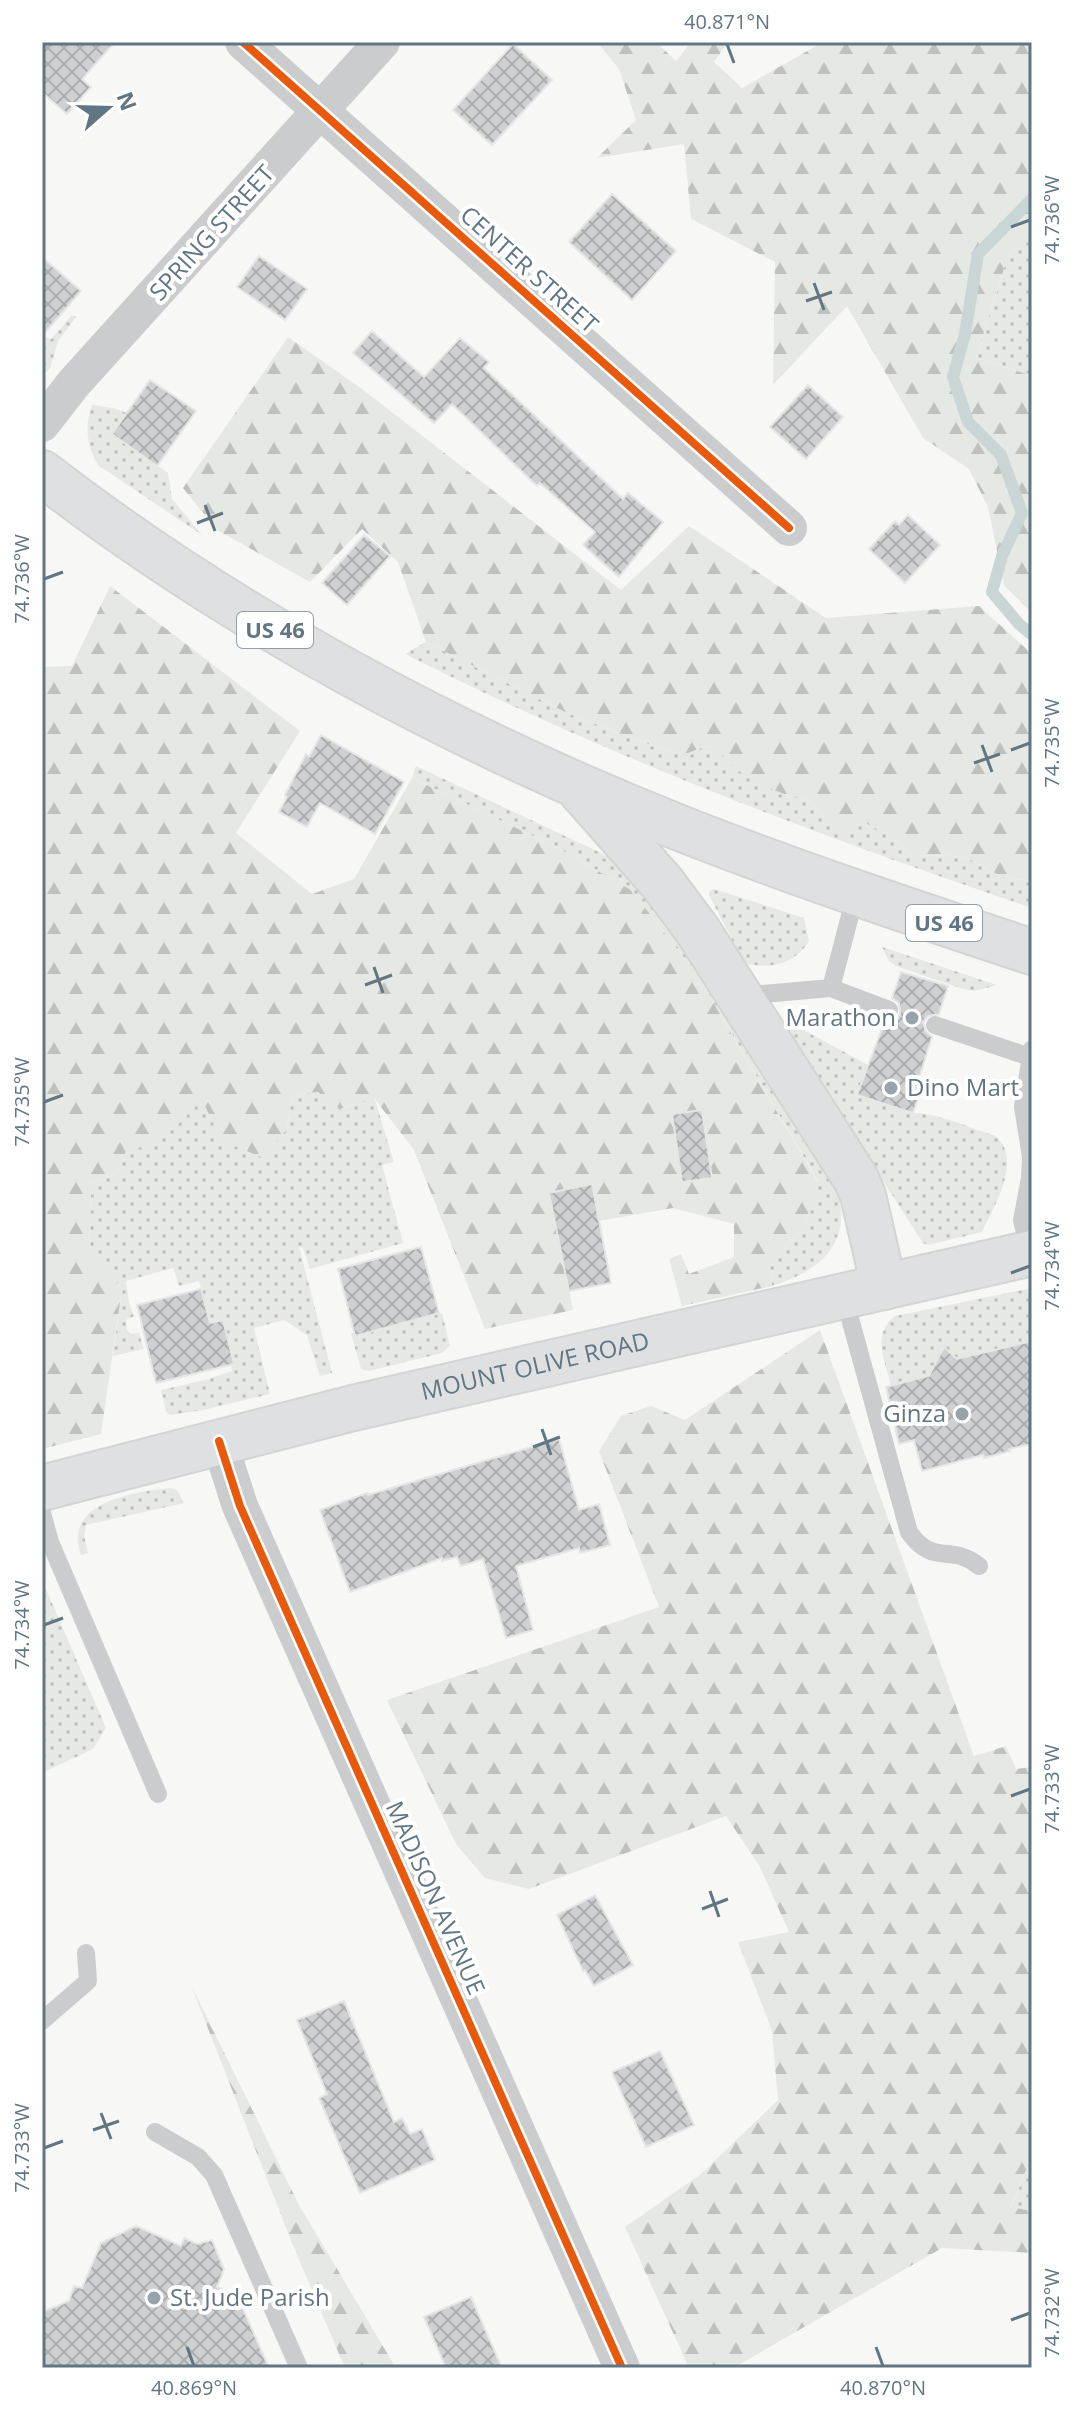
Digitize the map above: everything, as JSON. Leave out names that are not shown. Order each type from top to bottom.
[{"type":"main road","name":"US 46","points":[[42,473],[177,571],[246,614],[395,696],[574,783],[687,831],[856,893],[1032,952]]},
{"type":"main road","points":[[574,783],[664,885],[698,931],[856,1179],[863,1195],[864,1292]]},
{"type":"main road","name":"MOUNT OLIVE ROAD","points":[[42,1488],[353,1408],[1031,1253]]},
{"type":"street","name":"CENTER STREET","points":[[243,42],[789,528]]},
{"type":"street","name":"SPRING STREET","points":[[42,424],[74,383],[382,42]]},
{"type":"street","name":"MADISON AVENUE","points":[[219,1441],[240,1506],[622,2368]]},
{"type":"lane","points":[[831,988],[856,893]]},
{"type":"lane","points":[[745,1004],[763,994],[831,988],[889,1010]]},
{"type":"lane","points":[[935,1025],[1031,1053],[1023,1107],[1031,1157],[1030,1178],[1022,1220],[1031,1253]]},
{"type":"lane","points":[[864,1292],[909,1532],[924,1548],[935,1554],[955,1553],[968,1557],[979,1566]]},
{"type":"lane","points":[[42,1513],[50,1542],[158,1794]]},
{"type":"lane","points":[[42,2021],[88,1981],[86,1953]]},
{"type":"lane","points":[[155,2132],[198,2157],[214,2175],[299,2368]]},
{"type":"green space","points":[[597,42],[656,42],[676,61],[691,42],[728,42],[714,62],[742,88],[823,42],[1032,42],[1032,225],[1008,256],[976,357],[1026,374],[1032,391],[1032,613],[1004,585],[988,507],[969,469],[923,438],[847,306],[773,385],[775,262],[691,219],[684,144],[597,158],[636,120],[619,69]]},
{"type":"green space","points":[[1032,225],[1032,391],[1026,374],[976,357],[1008,256]]},
{"type":"green space","points":[[72,315],[76,317],[58,341],[50,369],[42,375],[42,342],[46,337],[51,339]]},
{"type":"green space","points":[[288,337],[362,389],[621,590],[689,526],[826,618],[979,606],[1032,654],[1032,881],[1002,877],[971,860],[954,856],[912,855],[888,834],[867,824],[844,831],[829,823],[808,799],[784,794],[751,780],[724,760],[722,752],[706,746],[688,753],[672,753],[567,713],[426,642],[398,562],[362,529],[310,582],[217,530],[183,488]]},
{"type":"green space","points":[[92,405],[127,413],[113,435],[168,473],[172,499],[202,535],[98,465],[88,436]]},
{"type":"green space","points":[[110,586],[300,731],[236,833],[312,894],[354,879],[412,778],[558,848],[631,890],[696,973],[818,1182],[805,1225],[770,1267],[772,1286],[682,1306],[669,1259],[681,1254],[689,1274],[734,1257],[734,1224],[673,1208],[599,1221],[592,1184],[550,1193],[573,1310],[485,1329],[414,1150],[374,1098],[340,1109],[318,1092],[292,1095],[287,1129],[263,1158],[222,1140],[202,1100],[150,1147],[127,1148],[118,1173],[91,1184],[89,1252],[122,1289],[101,1434],[42,1449],[42,667],[72,666]]},
{"type":"green space","points":[[426,642],[567,713],[672,753],[688,753],[706,746],[722,752],[725,761],[784,794],[808,799],[829,823],[867,824],[888,834],[912,855],[954,856],[971,860],[1002,877],[1032,881],[1032,908],[793,823],[558,727],[405,654]]},
{"type":"green space","points":[[416,766],[614,859],[668,923],[837,1189],[841,1208],[840,1225],[836,1240],[818,1263],[772,1286],[770,1267],[805,1225],[818,1181],[696,973],[631,890],[558,848],[412,778]]},
{"type":"green space","points":[[714,889],[804,918],[809,941],[797,955],[781,963],[763,966],[744,963],[709,895],[709,891]]},
{"type":"green space","points":[[882,947],[997,985],[975,991],[963,989],[896,966],[889,961]]},
{"type":"green space","points":[[783,1025],[800,1028],[868,1065],[857,1096],[996,1136],[1004,1146],[1007,1171],[999,1197],[982,1232],[928,1245],[923,1243]]},
{"type":"green space","points":[[318,1092],[341,1109],[374,1097],[394,1162],[382,1165],[403,1243],[310,1269],[303,1248],[299,1247],[332,1373],[320,1376],[307,1335],[284,1320],[254,1328],[270,1394],[170,1415],[166,1411],[161,1390],[232,1371],[231,1364],[234,1363],[223,1320],[210,1323],[199,1281],[179,1286],[173,1268],[126,1281],[134,1316],[126,1320],[127,1330],[131,1334],[139,1333],[144,1349],[113,1356],[122,1289],[89,1252],[91,1184],[118,1173],[127,1147],[174,1128],[202,1099],[222,1140],[287,1129],[292,1095]]},
{"type":"green space","points":[[1032,1288],[1032,1341],[957,1359],[940,1356],[935,1365],[937,1376],[891,1386],[882,1340],[883,1331],[895,1316]]},
{"type":"green space","points":[[442,1313],[450,1346],[442,1353],[369,1371],[361,1369],[351,1333],[356,1336]]},
{"type":"green space","points":[[820,1330],[974,1756],[1006,1746],[1016,1769],[1032,1767],[1032,2155],[1011,2207],[1032,2211],[1032,2253],[942,2248],[733,2368],[689,2368],[625,2227],[701,2174],[778,2100],[772,2031],[738,1942],[789,1932],[760,1867],[726,1816],[529,1889],[485,1878],[456,1844],[387,1700],[659,1607],[599,1451],[621,1416],[651,1406],[685,1420]]},
{"type":"green space","points":[[170,1488],[177,1490],[184,1503],[86,1525],[84,1536],[88,1553],[81,1555],[78,1537],[82,1523],[91,1512],[121,1497]]},
{"type":"green space","points":[[42,1580],[106,1728],[93,1749],[42,1773]]},
{"type":"green space","points":[[191,1985],[299,2205],[396,2368],[345,2368],[292,2243]]},
{"type":"green space","points":[[1032,2155],[1032,2211],[1011,2208]]},
{"type":"building","points":[[42,42],[115,42],[82,79],[91,87],[67,114],[42,92]]},
{"type":"building","points":[[513,44],[552,80],[492,145],[453,110]]},
{"type":"building","points":[[612,194],[676,251],[632,300],[569,242]]},
{"type":"building","points":[[259,256],[307,289],[285,320],[237,287]]},
{"type":"building","points":[[42,257],[81,291],[42,336]]},
{"type":"building","points":[[372,331],[424,377],[460,338],[489,362],[484,368],[623,499],[628,493],[663,522],[619,577],[583,545],[595,532],[540,483],[537,486],[452,404],[434,423],[353,353]]},
{"type":"building","points":[[150,380],[196,411],[157,466],[112,434]]},
{"type":"building","points":[[808,385],[843,417],[806,459],[770,427]]},
{"type":"building","points":[[908,515],[940,545],[905,583],[869,549],[895,521],[899,525]]},
{"type":"building","points":[[364,535],[390,556],[347,605],[322,583]]},
{"type":"building","points":[[321,735],[404,782],[375,834],[320,803],[307,827],[279,812],[306,754],[309,757]]},
{"type":"building","name":"Marathon","points":[[901,972],[948,986],[939,1014],[928,1016],[923,1022],[926,1032],[932,1037],[919,1078],[925,1080],[913,1113],[857,1095],[885,1021],[896,1020],[900,1014],[899,1003],[892,998]]},
{"type":"building","points":[[702,1110],[712,1178],[682,1182],[672,1114]]},
{"type":"building","points":[[592,1184],[611,1283],[569,1291],[549,1193]]},
{"type":"building","points":[[421,1247],[439,1313],[355,1336],[338,1269]]},
{"type":"building","points":[[201,1289],[210,1323],[223,1320],[234,1364],[156,1383],[137,1305]]},
{"type":"building","name":"Ginza","points":[[1032,1341],[1032,1444],[922,1471],[914,1440],[899,1444],[886,1387],[929,1376],[944,1347],[957,1359]]},
{"type":"building","points":[[559,1439],[579,1510],[599,1504],[610,1545],[580,1553],[579,1548],[516,1566],[533,1630],[506,1638],[483,1559],[461,1566],[457,1557],[442,1561],[442,1558],[350,1592],[320,1510],[367,1493]]},
{"type":"building","points":[[595,1895],[633,1965],[594,1986],[583,1971],[557,1915]]},
{"type":"building","points":[[344,2001],[394,2122],[402,2118],[410,2134],[422,2129],[435,2160],[360,2193],[319,2098],[327,2094],[297,2020]]},
{"type":"building","points":[[660,2051],[694,2125],[646,2147],[612,2072]]},
{"type":"building","name":"St. Jude Parish","points":[[136,2226],[181,2246],[184,2238],[197,2244],[212,2240],[224,2269],[217,2287],[237,2295],[269,2368],[42,2368],[42,2312],[69,2301],[74,2286],[82,2288],[101,2243]]},
{"type":"building","points":[[471,2297],[502,2368],[446,2368],[424,2317]]},
{"type":"waterway","points":[[1032,199],[978,254],[965,334],[953,377],[968,422],[1001,455],[1022,513],[1002,556],[992,592],[1032,635]]},
{"type":"cycle path","points":[[243,42],[789,528]]},
{"type":"cycle path","points":[[219,1441],[240,1506],[622,2368]]},
{"type":"place","name":"Marathon","points":[[912,1018]]},
{"type":"place","name":"Dino Mart","points":[[891,1088]]},
{"type":"place","name":"Ginza","points":[[962,1414]]},
{"type":"place","name":"St. Jude Parish","points":[[154,2298]]}]
